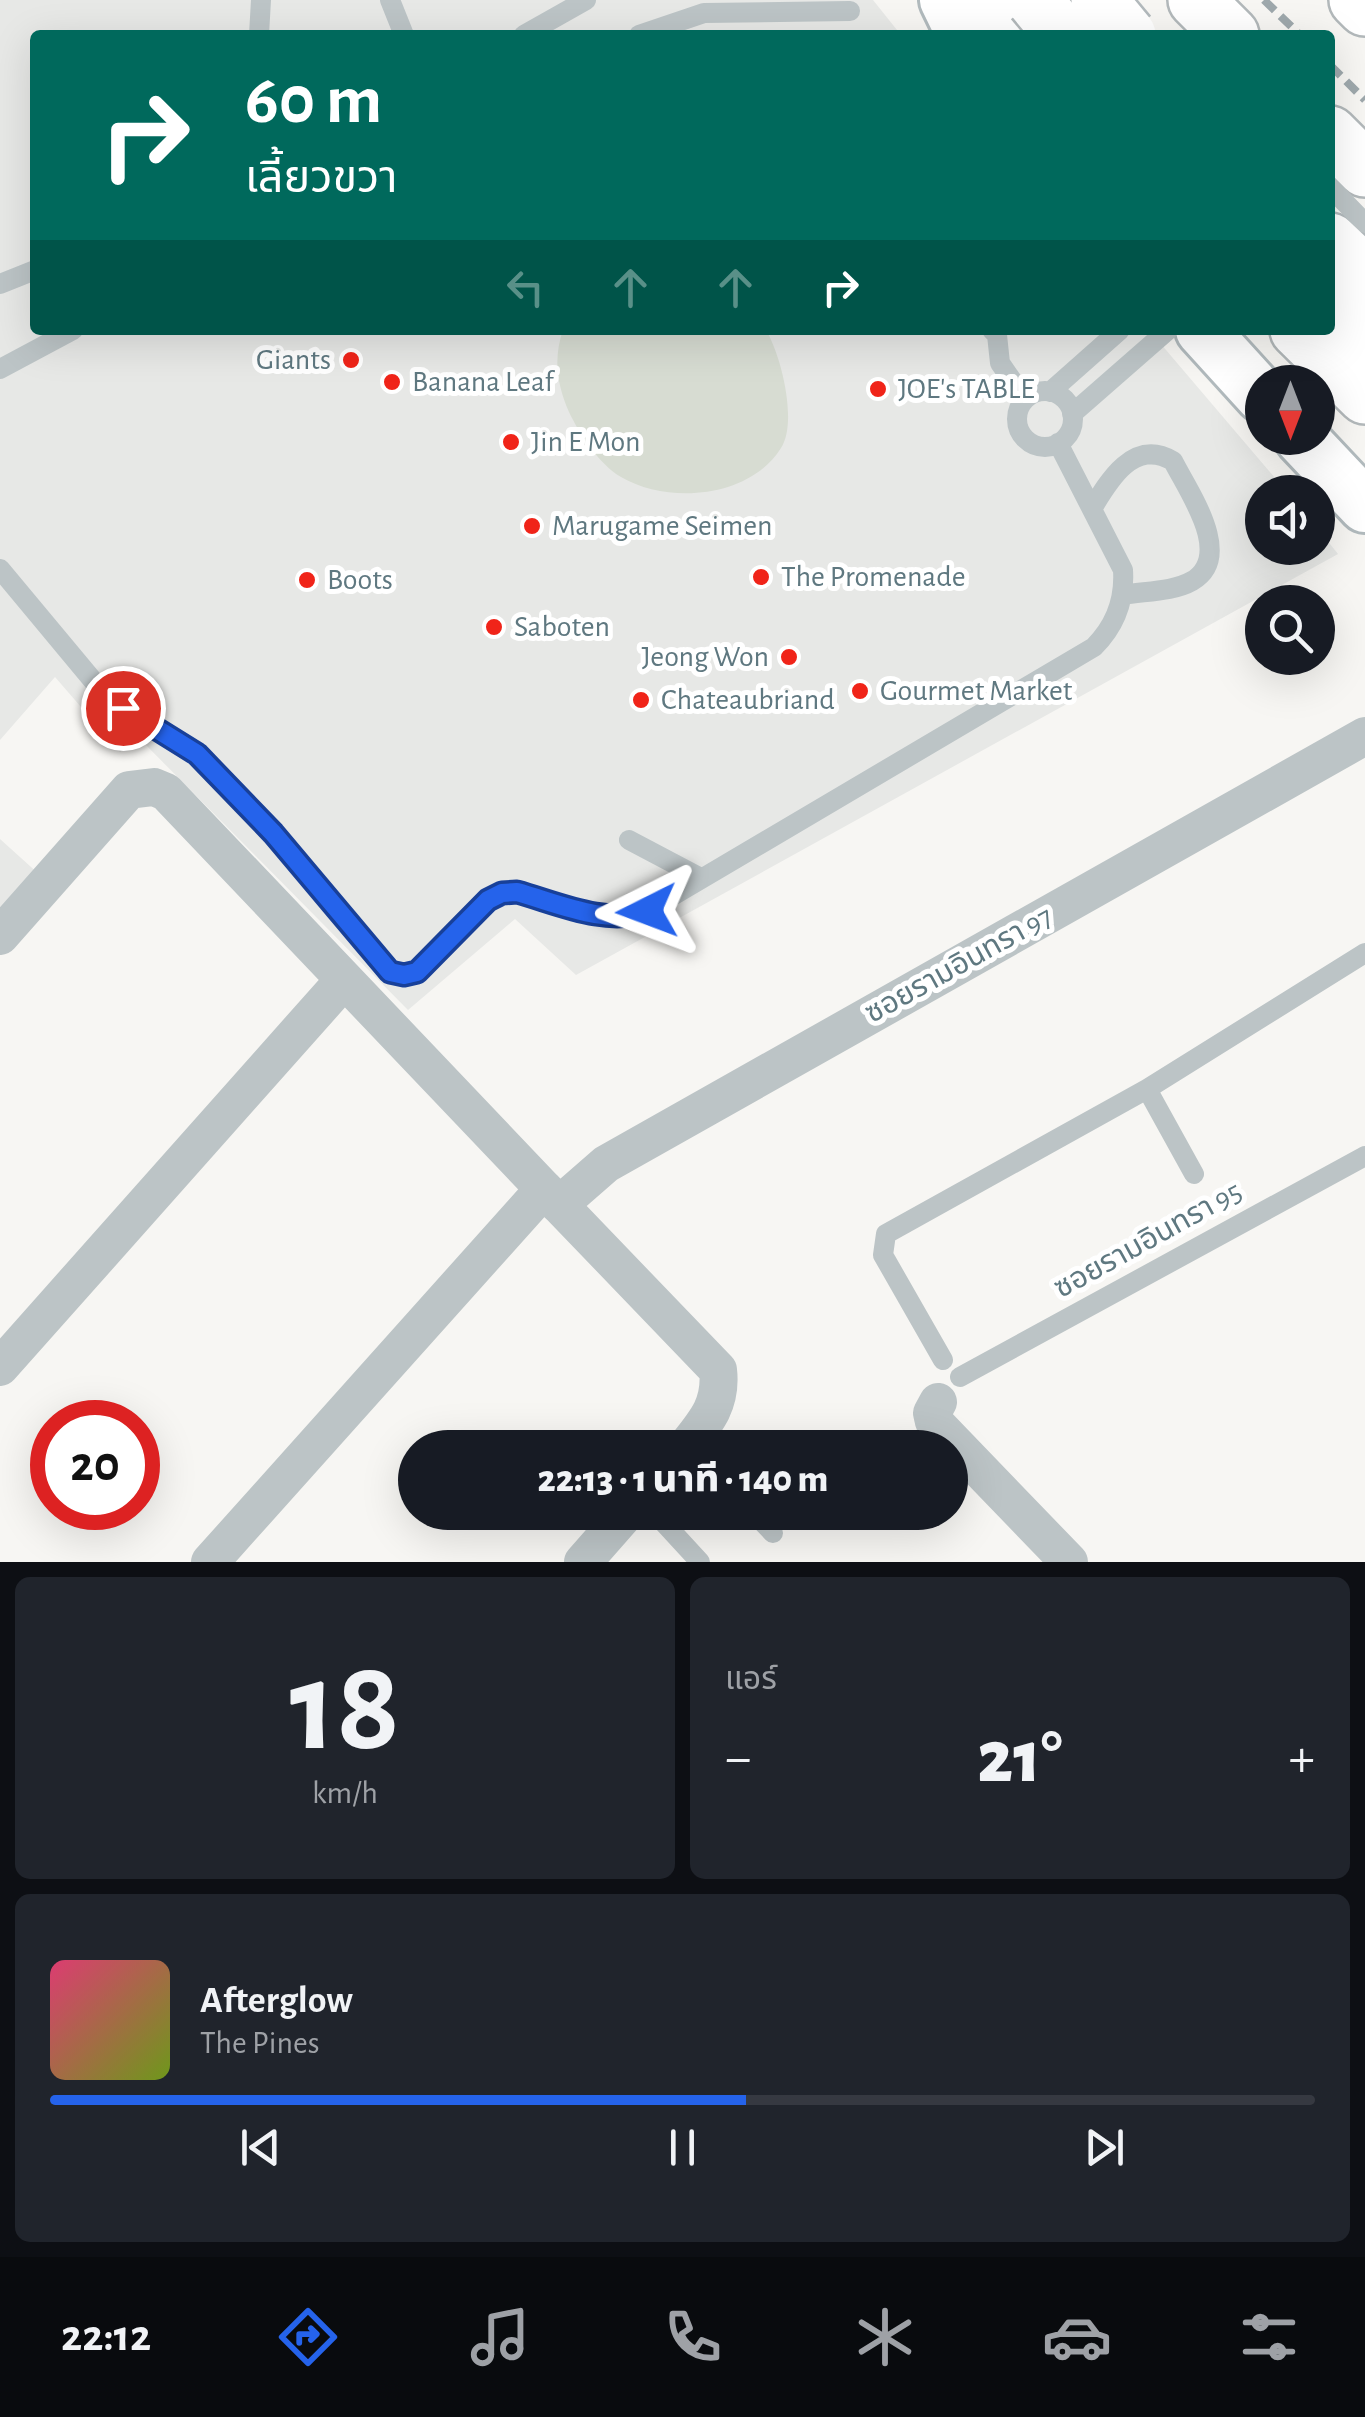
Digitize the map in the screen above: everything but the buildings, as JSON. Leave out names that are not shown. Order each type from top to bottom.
[{"type":"main road","points":[[946,0],[961,30]]},
{"type":"main road","points":[[992,0],[1017,30]]},
{"type":"main road","points":[[1034,0],[1059,30]]},
{"type":"main road","points":[[1099,0],[1124,30]]},
{"type":"main road","points":[[1196,0],[1226,30]]},
{"type":"main road","points":[[1357,0],[1365,8]]},
{"type":"main road","points":[[1335,139],[1365,169]]},
{"type":"main road","points":[[1335,245],[1365,274]]},
{"type":"main road","points":[[1335,309],[1365,337]]},
{"type":"main road","points":[[1207,335],[1245,377]]},
{"type":"main road","points":[[1303,335],[1365,396]]},
{"type":"main road","points":[[1317,455],[1365,506]]},
{"type":"street","name":"ซอยรามอินทรา 97","points":[[210,1562],[551,1196],[1365,736]]},
{"type":"street","points":[[0,936],[129,790],[154,786],[166,792],[718,1370],[719,1399],[701,1430]]},
{"type":"street","points":[[0,1367],[344,980]]},
{"type":"street","points":[[949,1390],[932,1413],[934,1422],[1069,1562]]},
{"type":"street","points":[[583,1562],[611,1530]]},
{"type":"lane","points":[[259,30],[261,0]]},
{"type":"lane","points":[[390,0],[402,30]]},
{"type":"lane","points":[[533,30],[586,0]]},
{"type":"lane","points":[[655,30],[704,13],[850,11]]},
{"type":"lane","points":[[1335,192],[1365,223]]},
{"type":"lane","points":[[0,284],[30,272]]},
{"type":"lane","points":[[0,368],[63,335]]},
{"type":"lane","points":[[997,335],[1000,363],[1024,400]]},
{"type":"lane","points":[[1050,392],[1114,335]]},
{"type":"lane","points":[[1072,414],[1162,335]]},
{"type":"lane","points":[[1037,392],[1064,398],[1072,414],[1070,431],[1058,444],[1041,447],[1025,439],[1016,422],[1024,400],[1037,392]]},
{"type":"lane","points":[[0,569],[104,695],[197,754],[279,828],[390,972],[398,975],[417,972],[488,900],[502,893],[514,891],[623,918],[647,911],[1094,648],[1113,623],[1122,595],[1123,568],[1058,444]]},
{"type":"lane","points":[[1092,509],[1111,476],[1122,466],[1147,455],[1162,455],[1173,461],[1207,527],[1210,555],[1196,578],[1177,586],[1122,595]]},
{"type":"lane","points":[[629,840],[701,878]]},
{"type":"lane","points":[[943,1360],[883,1255],[886,1234],[1146,1088],[1365,953]]},
{"type":"lane","points":[[1146,1088],[1194,1174]]},
{"type":"lane","name":"ซอยรามอินทรา 95","points":[[949,1390],[1365,1156]]},
{"type":"lane","points":[[671,1530],[700,1562]]},
{"type":"lane","points":[[769,1530],[772,1534]]},
{"type":"shaded area","points":[[0,0],[873,0],[897,30],[30,30],[30,335],[1153,335],[1245,443],[1245,455],[1255,455],[1273,475],[1245,475],[1245,565],[1318,565],[1282,585],[1245,585],[1245,605],[576,975],[515,919],[408,1010],[138,737],[120,752],[55,677],[0,740]]},
{"type":"shaded area","points":[[562,335],[768,335],[777,355],[788,406],[781,448],[750,478],[707,492],[662,491],[621,477],[605,465],[573,421],[559,381]]},
{"type":"shaded area","points":[[0,839],[41,876],[0,922]]},
{"type":"railway","points":[[1264,0],[1295,30]]},
{"type":"railway","points":[[1335,70],[1365,100]]},
{"type":"place","name":"Giants","points":[[351,360]]},
{"type":"place","name":"Banana Leaf","points":[[392,382]]},
{"type":"place","name":"JOE's TABLE","points":[[878,389]]},
{"type":"place","name":"Jin E Mon","points":[[511,442]]},
{"type":"place","name":"Marugame Seimen","points":[[532,526]]},
{"type":"place","name":"The Promenade","points":[[761,577]]},
{"type":"place","name":"Boots","points":[[307,580]]},
{"type":"place","name":"Saboten","points":[[494,627]]},
{"type":"place","name":"Jeong Won","points":[[789,657]]},
{"type":"place","name":"Gourmet Market","points":[[860,691]]},
{"type":"place","name":"Chateaubriand","points":[[641,700]]},
{"type":"route","points":[[123,708],[197,754],[273,833],[390,972],[417,972],[488,900],[502,893],[514,891],[612,917],[647,911]]}]
